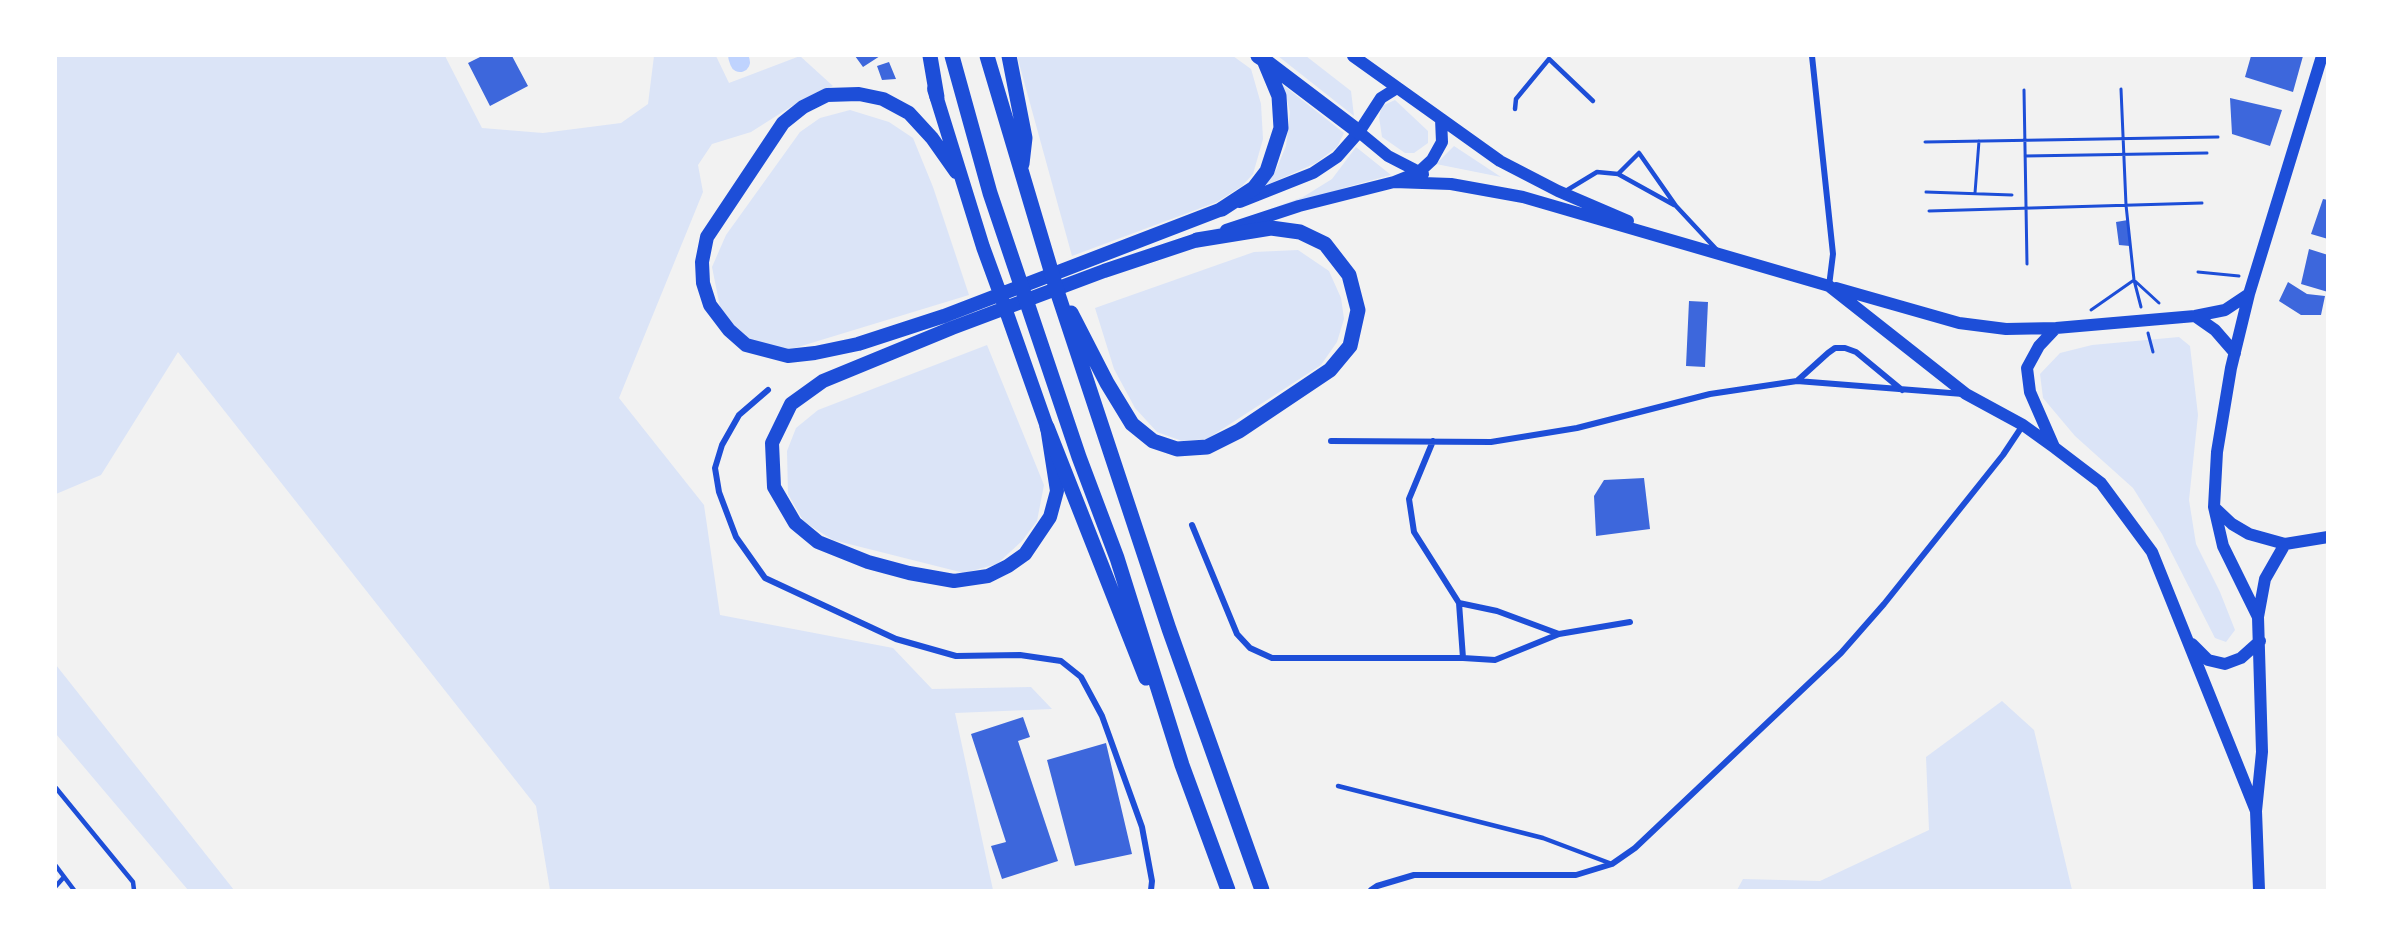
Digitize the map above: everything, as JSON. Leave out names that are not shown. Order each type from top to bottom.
[{"type":"highway","points":[[924,56],[962,181],[1047,427],[1113,600],[1182,765]]},
{"type":"highway","points":[[930,56],[937,97]]},
{"type":"highway","points":[[952,56],[990,193],[1079,457],[1117,558],[1182,765],[1227,889]]},
{"type":"highway","points":[[987,56],[1058,294],[1169,628],[1262,891]]},
{"type":"highway","points":[[1009,56],[1025,138],[1021,173]]},
{"type":"highway","points":[[1047,427],[1057,491],[1050,518],[1025,554],[988,576],[954,580],[909,573],[865,561],[818,542],[795,524],[774,487],[772,443],[791,404],[823,381],[947,322],[1098,257],[1222,209],[1254,188],[1267,171],[1281,128],[1279,96],[1261,58]]},
{"type":"highway","points":[[1261,58],[1359,132]]},
{"type":"highway","points":[[962,181],[932,138],[909,113],[883,99],[859,94],[827,96],[803,107],[783,123],[707,237],[702,262],[704,283],[710,305],[729,330],[746,345],[765,352],[788,356],[815,353],[947,322],[1197,240],[1272,228],[1299,232],[1325,244],[1349,275],[1358,310],[1350,346],[1330,370],[1239,431],[1207,447],[1177,449],[1153,441],[1132,424],[1107,383],[1075,319],[1058,294]]},
{"type":"main road","points":[[1353,56],[1500,161],[1562,193],[1670,239]]},
{"type":"main road","points":[[2258,617],[2223,546],[2214,507],[2217,452],[2235,353],[2249,294],[2322,56]]},
{"type":"main road","points":[[1222,209],[1312,173],[1337,158],[1359,132],[1381,98],[1397,88]]},
{"type":"main road","points":[[1197,240],[1299,206],[1395,182],[1419,172],[1432,160],[1442,142],[1441,119]]},
{"type":"main road","points":[[1359,132],[1388,156],[1419,172],[1451,184]]},
{"type":"main road","points":[[1395,182],[1451,184],[1523,197],[1959,323],[2006,329],[2061,328],[2195,316],[2225,310],[2249,294]]},
{"type":"main road","points":[[1829,286],[1966,394],[2023,425],[2101,483],[2152,552],[2256,811]]},
{"type":"main road","points":[[2195,316],[2215,330],[2235,353]]},
{"type":"main road","points":[[2055,448],[2030,392],[2027,368],[2039,346],[2061,328]]},
{"type":"main road","points":[[2214,507],[2232,524],[2249,534],[2285,544],[2328,537]]},
{"type":"main road","points":[[2259,891],[2256,811],[2262,752],[2258,617],[2265,579],[2285,544]]},
{"type":"main road","points":[[2187,639],[2208,660],[2225,664],[2241,658],[2260,641]]},
{"type":"street","points":[[1812,56],[1833,254],[1829,286]]},
{"type":"street","points":[[1797,381],[1835,348],[1845,348],[1856,352],[1902,390]]},
{"type":"street","points":[[1331,441],[1491,442],[1567,430],[1710,394],[1797,381],[1966,394]]},
{"type":"street","points":[[768,390],[739,416],[722,445],[715,468],[719,492],[736,537],[765,578],[896,639],[956,656],[1020,655],[1061,661],[1081,677],[1102,716],[1142,827],[1152,881],[1151,891]]},
{"type":"street","points":[[1371,891],[1377,886],[1414,875],[1575,875],[1612,864],[1635,848],[1841,653],[1892,595],[2003,455],[2023,425]]},
{"type":"street","points":[[1433,441],[1409,499],[1414,532],[1459,603],[1463,658]]},
{"type":"street","points":[[1192,525],[1237,634],[1250,648],[1272,658],[1495,660],[1558,634],[1629,622]]},
{"type":"street","points":[[1459,603],[1497,611],[1558,634]]},
{"type":"lane","points":[[1515,109],[1516,99],[1549,57],[1593,101]]},
{"type":"lane","points":[[1618,174],[1639,153],[1676,206],[1721,254]]},
{"type":"lane","points":[[1562,193],[1597,172],[1618,174],[1676,206]]},
{"type":"lane","points":[[1338,786],[1543,838],[1612,864]]},
{"type":"lane","points":[[56,788],[133,882],[134,891]]},
{"type":"lane","points":[[56,866],[74,891]]},
{"type":"lane","points":[[56,886],[64,877]]},
{"type":"path","points":[[2121,89],[2126,206],[2134,280],[2174,317]]},
{"type":"path","points":[[2024,90],[2027,264]]},
{"type":"path","points":[[1925,142],[2218,138]]},
{"type":"path","points":[[1975,193],[1979,141]]},
{"type":"path","points":[[2025,156],[2207,153]]},
{"type":"path","points":[[1926,192],[2012,195]]},
{"type":"path","points":[[1929,211],[2202,203]]},
{"type":"path","points":[[2198,272],[2236,276]]},
{"type":"path","points":[[2061,328],[2134,280]]},
{"type":"shaded area","points":[[56,56],[445,56],[482,128],[543,133],[621,123],[648,104],[654,56],[716,56],[729,83],[800,56],[833,86],[792,106],[751,132],[712,144],[698,165],[703,192],[619,398],[704,505],[720,615],[893,648],[932,689],[1031,687],[1052,709],[955,713],[993,890],[550,890],[536,806],[178,352],[101,475],[56,494]]},
{"type":"shaded area","points":[[1017,56],[1233,56],[1251,69],[1261,104],[1263,139],[1253,174],[1242,186],[1217,202],[1072,256]]},
{"type":"shaded area","points":[[1278,56],[1306,56],[1351,91],[1354,116]]},
{"type":"shaded area","points":[[1283,85],[1344,133],[1337,147],[1316,163],[1260,188],[1276,170],[1286,146],[1290,112]]},
{"type":"shaded area","points":[[1395,100],[1428,131],[1428,143],[1414,153],[1405,153],[1382,137],[1379,117],[1382,106]]},
{"type":"shaded area","points":[[850,110],[889,122],[913,138],[933,187],[969,295],[785,351],[760,346],[740,335],[721,312],[712,267],[726,235],[800,132],[820,118]]},
{"type":"shaded area","points":[[1454,146],[1501,177],[1436,164]]},
{"type":"shaded area","points":[[1356,147],[1391,175],[1347,187],[1202,237],[1201,234],[1303,197],[1332,179]]},
{"type":"shaded area","points":[[1298,250],[1329,271],[1341,298],[1344,319],[1337,342],[1321,365],[1207,439],[1182,441],[1157,432],[1135,408],[1114,369],[1095,308],[1254,252]]},
{"type":"shaded area","points":[[2179,337],[2190,346],[2198,415],[2189,500],[2196,544],[2220,592],[2235,630],[2226,642],[2215,638],[2162,534],[2133,488],[2075,436],[2043,398],[2040,374],[2060,353],[2092,345]]},
{"type":"shaded area","points":[[987,345],[1044,485],[1037,521],[1022,541],[997,564],[964,573],[833,540],[804,522],[788,494],[787,451],[796,428],[818,410]]},
{"type":"shaded area","points":[[56,665],[234,890],[188,890],[56,734]]},
{"type":"shaded area","points":[[2002,701],[2034,730],[2072,890],[1737,890],[1743,879],[1820,881],[1929,830],[1926,757]]},
{"type":"building","points":[[482,56],[512,56],[528,86],[490,106],[468,63]]},
{"type":"building","points":[[855,56],[880,56],[863,67]]},
{"type":"building","points":[[2251,56],[2303,56],[2293,92],[2245,77]]},
{"type":"building","points":[[889,62],[896,79],[882,80],[877,66]]},
{"type":"building","points":[[2230,98],[2282,110],[2270,146],[2232,134]]},
{"type":"building","points":[[2323,199],[2328,200],[2328,239],[2311,234]]},
{"type":"building","points":[[2128,220],[2130,246],[2119,245],[2116,222]]},
{"type":"building","points":[[2309,249],[2328,255],[2328,292],[2301,284]]},
{"type":"building","points":[[2288,282],[2307,294],[2325,296],[2321,315],[2301,315],[2279,301]]},
{"type":"building","points":[[1689,301],[1708,302],[1705,367],[1686,366]]},
{"type":"building","points":[[1644,478],[1650,529],[1596,536],[1594,496],[1604,480]]},
{"type":"building","points":[[1023,717],[1030,737],[1018,741],[1058,861],[1002,879],[991,846],[1006,842],[971,734]]},
{"type":"building","points":[[1106,743],[1132,854],[1075,866],[1047,760]]},
{"type":"waterway","points":[[738,56],[740,62]]}]
